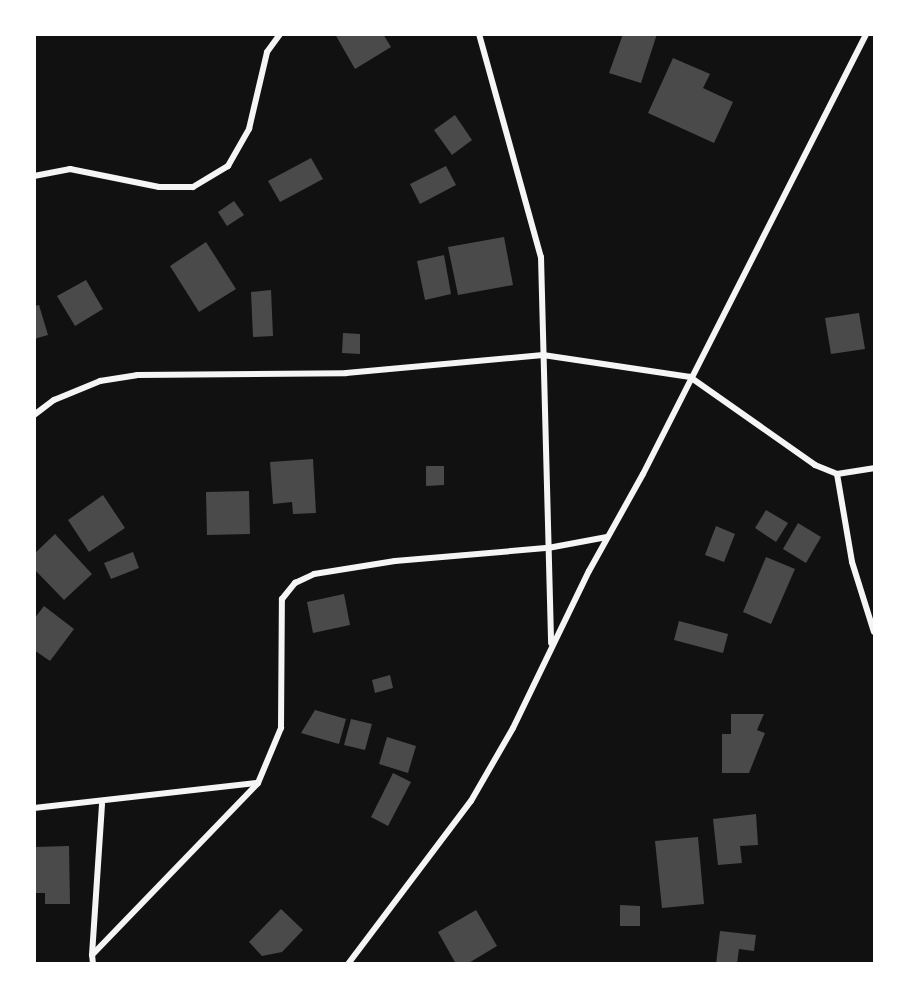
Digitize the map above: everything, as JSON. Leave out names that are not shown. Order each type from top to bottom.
[{"type":"street","points":[[34,176],[70,169],[159,188],[193,187],[228,166],[249,129],[267,52],[280,34]]},
{"type":"street","points":[[479,34],[541,257],[551,646]]},
{"type":"street","points":[[348,963],[471,801],[513,728],[551,646],[866,34]]},
{"type":"street","points":[[34,415],[54,400],[100,381],[137,375],[346,373],[543,355],[690,377],[815,465],[837,474],[874,468]]},
{"type":"street","points":[[837,474],[855,572],[874,632]]},
{"type":"street","points":[[92,955],[258,783],[281,728],[282,599],[295,582],[314,574],[395,561],[548,548],[607,537]]},
{"type":"street","points":[[34,808],[102,804],[258,783]]},
{"type":"street","points":[[93,963],[102,804]]},
{"type":"building","points":[[335,34],[383,34],[391,47],[355,69]]},
{"type":"building","points":[[623,34],[657,34],[641,83],[609,73]]},
{"type":"building","points":[[673,58],[710,74],[703,88],[733,102],[714,143],[648,113]]},
{"type":"building","points":[[455,115],[472,140],[452,155],[434,130]]},
{"type":"building","points":[[311,158],[323,179],[280,202],[268,181]]},
{"type":"building","points":[[446,166],[456,185],[420,204],[410,184]]},
{"type":"building","points":[[234,201],[244,215],[227,226],[218,212]]},
{"type":"building","points":[[504,237],[513,285],[458,295],[448,247]]},
{"type":"building","points":[[206,242],[236,289],[199,312],[170,266]]},
{"type":"building","points":[[444,255],[451,294],[425,300],[417,261]]},
{"type":"building","points":[[86,280],[103,309],[75,326],[57,296]]},
{"type":"building","points":[[271,290],[273,336],[253,337],[251,292]]},
{"type":"building","points":[[39,305],[48,335],[34,339],[34,306]]},
{"type":"building","points":[[859,313],[865,349],[831,354],[825,318]]},
{"type":"building","points":[[343,333],[360,334],[360,354],[342,353]]},
{"type":"building","points":[[313,459],[316,513],[293,514],[292,502],[273,504],[270,462]]},
{"type":"building","points":[[426,466],[444,466],[444,485],[426,486]]},
{"type":"building","points":[[249,491],[250,534],[207,535],[206,492]]},
{"type":"building","points":[[103,495],[125,528],[89,552],[68,520]]},
{"type":"building","points":[[766,510],[788,523],[776,542],[755,528]]},
{"type":"building","points":[[798,523],[821,537],[806,563],[783,549]]},
{"type":"building","points":[[716,526],[735,534],[724,562],[705,555]]},
{"type":"building","points":[[55,534],[92,574],[64,600],[34,569],[34,554]]},
{"type":"building","points":[[133,552],[139,568],[111,579],[104,563]]},
{"type":"building","points":[[766,557],[795,569],[771,624],[743,612]]},
{"type":"building","points":[[344,594],[350,625],[313,633],[307,602]]},
{"type":"building","points":[[44,606],[74,629],[50,661],[34,650],[34,619]]},
{"type":"building","points":[[679,621],[728,634],[723,653],[674,640]]},
{"type":"building","points":[[390,675],[393,688],[375,693],[372,680]]},
{"type":"building","points":[[315,710],[346,719],[339,744],[301,733]]},
{"type":"building","points":[[731,714],[764,714],[757,730],[765,733],[749,773],[722,773],[722,734],[731,734]]},
{"type":"building","points":[[351,719],[372,724],[365,750],[344,745]]},
{"type":"building","points":[[387,737],[416,746],[408,773],[379,764]]},
{"type":"building","points":[[393,773],[411,782],[388,826],[371,817]]},
{"type":"building","points":[[756,814],[758,845],[740,846],[742,863],[718,865],[713,819]]},
{"type":"building","points":[[698,837],[704,904],[662,908],[655,841]]},
{"type":"building","points":[[69,846],[70,904],[45,904],[45,893],[34,893],[34,847]]},
{"type":"building","points":[[620,905],[640,906],[640,926],[620,926]]},
{"type":"building","points":[[281,909],[303,930],[282,952],[262,956],[249,942]]},
{"type":"building","points":[[476,910],[497,946],[467,964],[456,964],[438,932]]},
{"type":"building","points":[[720,931],[756,935],[754,951],[739,949],[737,964],[716,964]]}]
